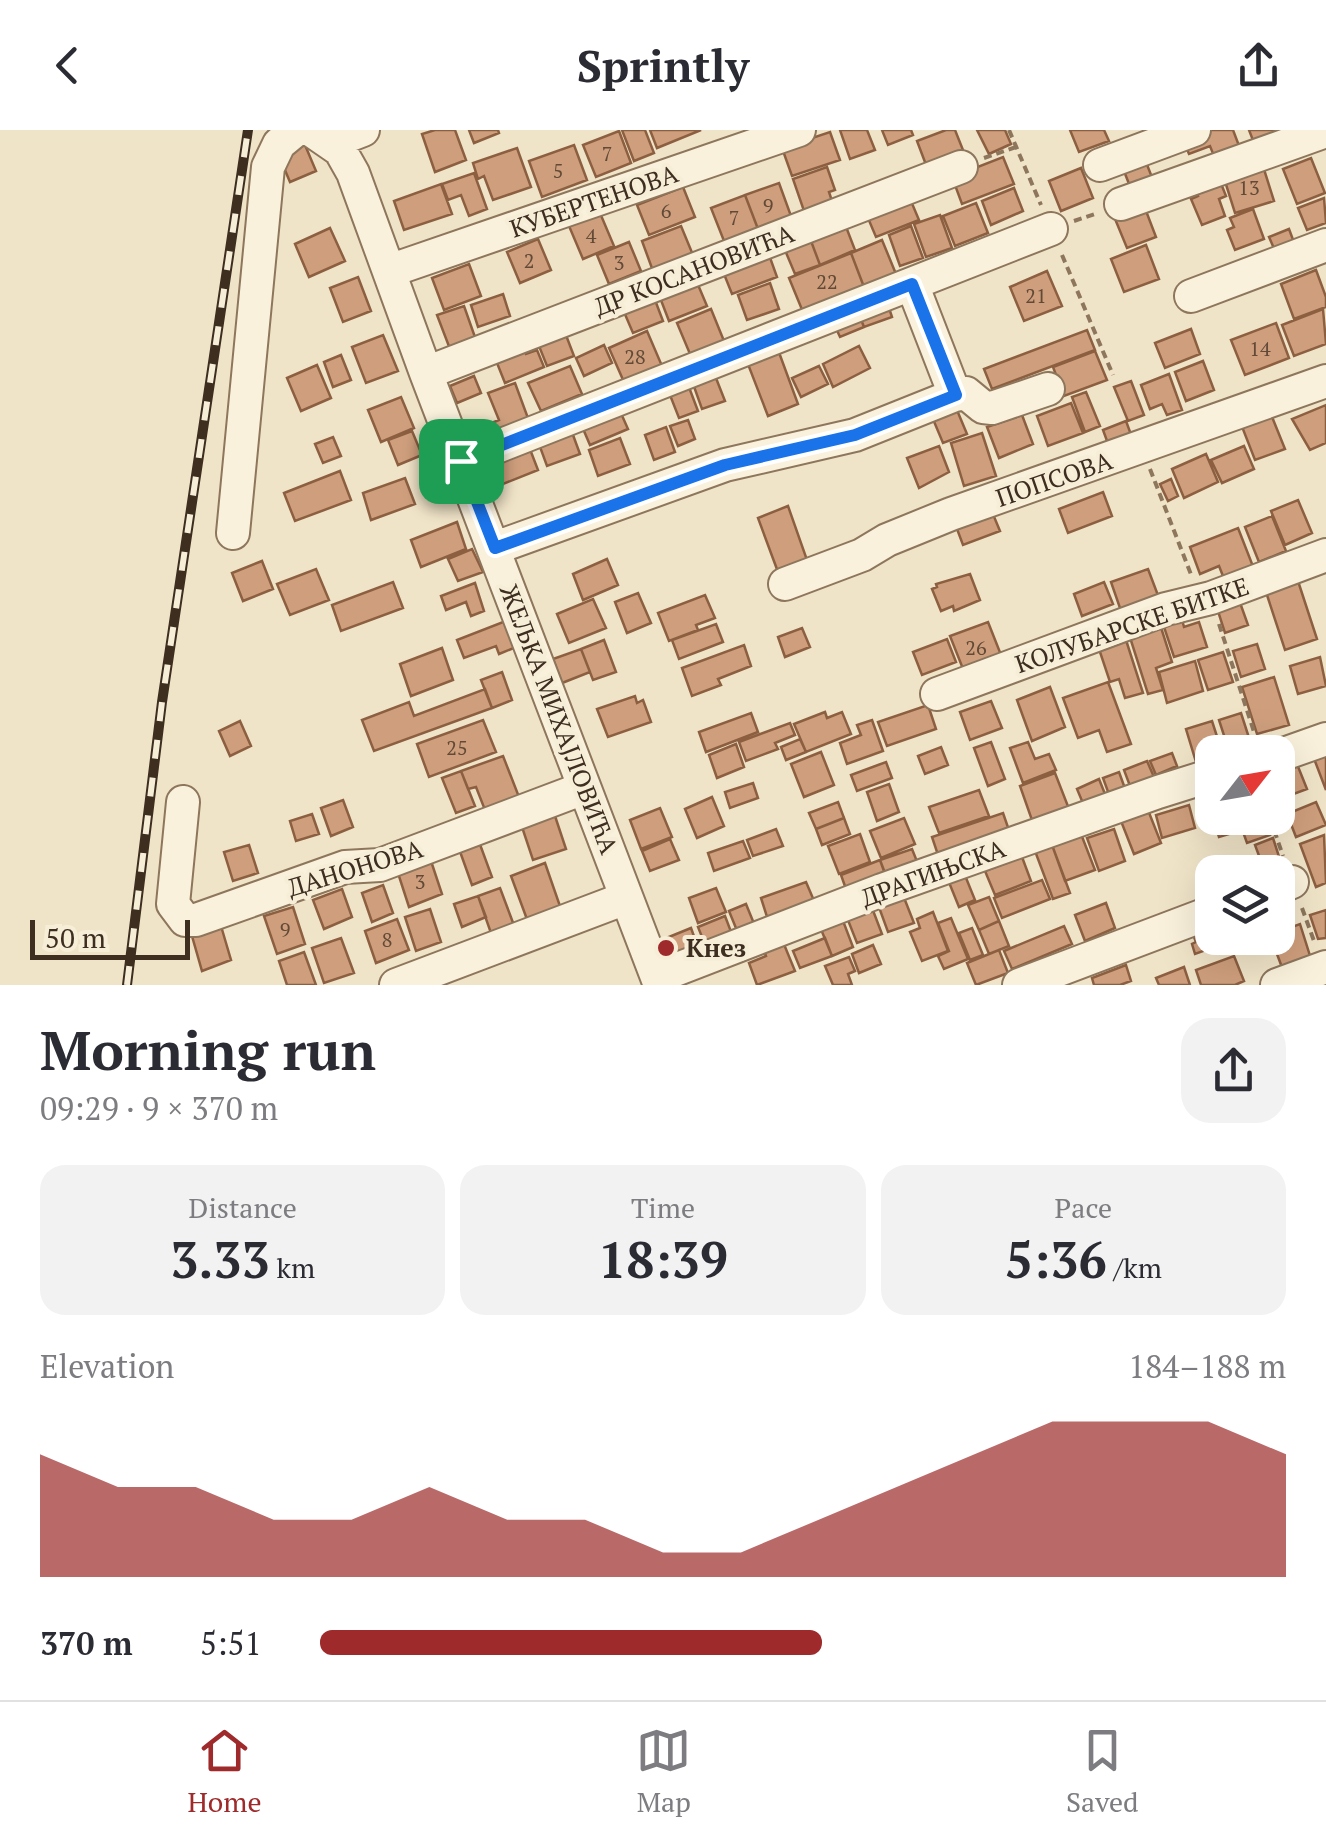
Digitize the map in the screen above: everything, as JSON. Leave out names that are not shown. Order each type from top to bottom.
[{"type":"street","points":[[233,532],[268,167],[279,144],[296,130]]},
{"type":"street","name":"КУБЕРТЕНОВА","points":[[389,271],[799,130]]},
{"type":"street","points":[[1100,166],[1194,130]]},
{"type":"street","points":[[1121,204],[1326,130]]},
{"type":"street","name":"ЖЕЉКА МИХАЈЛОВИЋА","points":[[336,135],[658,981]]},
{"type":"street","name":"ДР КОСАНОВИЋА","points":[[426,373],[961,167]]},
{"type":"street","points":[[461,461],[1052,229]]},
{"type":"street","points":[[1191,296],[1326,245]]},
{"type":"street","points":[[912,284],[956,395]]},
{"type":"street","name":"ПОПСОВА","points":[[784,584],[951,514],[1326,381]]},
{"type":"street","points":[[495,548],[725,465],[855,435],[956,395],[966,393],[983,407],[992,408],[1048,389]]},
{"type":"street","name":"КОЛУБАРСКЕ БИТКЕ","points":[[937,694],[1326,555]]},
{"type":"street","points":[[1295,750],[1326,739]]},
{"type":"street","name":"ДРАГИЊСКА","points":[[658,981],[882,890],[1195,781]]},
{"type":"street","name":"ДАНОНОВА","points":[[184,802],[173,904],[185,920],[196,920],[345,867],[380,865],[584,788]]},
{"type":"street","points":[[396,985],[626,898]]},
{"type":"street","points":[[1019,985],[1195,918]]},
{"type":"street","points":[[1277,985],[1326,967]]},
{"type":"path","points":[[961,167],[1016,147]]},
{"type":"path","points":[[1052,229],[1121,204]]},
{"type":"path","points":[[1142,448],[1206,599],[1254,735]]},
{"type":"building","points":[[455,130],[466,160],[435,172],[422,134]]},
{"type":"building","points":[[469,130],[498,130],[499,133],[474,143]]},
{"type":"building","points":[[622,130],[645,130],[654,153],[634,161]]},
{"type":"building","points":[[650,130],[701,130],[657,148]]},
{"type":"building","points":[[840,130],[867,130],[875,150],[850,159]]},
{"type":"building","points":[[882,130],[911,130],[913,135],[888,145]]},
{"type":"building","points":[[955,130],[965,155],[928,170],[917,141]]},
{"type":"building","points":[[977,130],[1005,130],[1011,144],[989,154]]},
{"type":"building","points":[[1070,130],[1104,130],[1109,141],[1079,152]]},
{"type":"building","points":[[1209,130],[1233,130],[1241,151],[1216,161],[1210,146],[1189,154],[1183,140]]},
{"type":"building","points":[[1249,130],[1287,130],[1254,143]]},
{"type":"building","points":[[619,131],[631,163],[596,177],[583,145]]},
{"type":"building","points":[[830,132],[840,160],[792,176],[782,148]]},
{"type":"building","points":[[305,145],[316,171],[290,182],[279,156]]},
{"type":"building","points":[[574,145],[587,180],[542,197],[529,161]]},
{"type":"building","points":[[517,148],[531,187],[493,200],[484,176],[478,179],[473,163]]},
{"type":"building","points":[[1142,152],[1155,185],[1133,194],[1120,161]]},
{"type":"building","points":[[1003,157],[1014,184],[962,204],[952,177]]},
{"type":"building","points":[[1311,158],[1325,193],[1297,204],[1283,169]]},
{"type":"building","points":[[1262,163],[1274,201],[1235,213],[1223,175]]},
{"type":"building","points":[[827,167],[835,190],[829,192],[832,201],[804,211],[793,179]]},
{"type":"building","points":[[1081,168],[1093,198],[1061,211],[1049,181]]},
{"type":"building","points":[[474,173],[487,209],[469,216],[461,195],[448,200],[442,184]]},
{"type":"building","points":[[1218,176],[1226,196],[1219,199],[1225,216],[1202,225],[1191,199],[1198,196],[1194,186]]},
{"type":"building","points":[[779,183],[791,216],[758,229],[745,195]]},
{"type":"building","points":[[441,184],[452,214],[404,230],[394,201]]},
{"type":"building","points":[[683,187],[695,217],[649,235],[637,205]]},
{"type":"building","points":[[1014,188],[1023,211],[991,225],[982,201]]},
{"type":"building","points":[[908,194],[919,220],[876,237],[865,211]]},
{"type":"building","points":[[745,195],[758,229],[724,241],[711,208]]},
{"type":"building","points":[[1324,198],[1326,223],[1307,230],[1298,208]]},
{"type":"building","points":[[976,203],[988,233],[955,246],[943,216]]},
{"type":"building","points":[[1143,203],[1156,237],[1127,248],[1113,214]]},
{"type":"building","points":[[1253,209],[1264,239],[1235,250],[1227,230],[1234,227],[1230,218]]},
{"type":"building","points":[[600,213],[614,246],[583,259],[569,226]]},
{"type":"building","points":[[940,215],[952,248],[926,257],[914,224]]},
{"type":"building","points":[[843,219],[855,250],[820,265],[808,233]]},
{"type":"building","points":[[681,226],[693,255],[653,271],[642,241]]},
{"type":"building","points":[[911,226],[923,258],[900,266],[889,235]]},
{"type":"building","points":[[330,228],[345,261],[309,277],[295,244]]},
{"type":"building","points":[[1289,229],[1295,245],[1276,253],[1269,237]]},
{"type":"building","points":[[808,233],[820,265],[795,274],[782,243]]},
{"type":"building","points":[[538,239],[551,270],[520,283],[507,252]]},
{"type":"building","points":[[882,240],[896,274],[864,287],[851,253]]},
{"type":"building","points":[[629,242],[641,271],[609,284],[597,255]]},
{"type":"building","points":[[1146,245],[1159,279],[1124,292],[1111,259]]},
{"type":"building","points":[[768,252],[777,277],[732,294],[722,269]]},
{"type":"building","points":[[851,253],[864,287],[803,312],[789,278]]},
{"type":"building","points":[[469,264],[481,296],[444,310],[432,278]]},
{"type":"building","points":[[1316,270],[1326,307],[1294,319],[1281,284]]},
{"type":"building","points":[[1047,271],[1062,306],[1024,321],[1010,287]]},
{"type":"building","points":[[358,277],[371,311],[343,322],[330,288]]},
{"type":"building","points":[[696,280],[707,306],[669,321],[659,295]]},
{"type":"building","points":[[770,283],[779,309],[747,320],[738,295]]},
{"type":"building","points":[[503,294],[510,316],[478,327],[471,305]]},
{"type":"building","points":[[655,300],[663,321],[633,333],[624,312]]},
{"type":"building","points":[[464,306],[476,340],[450,349],[437,315]]},
{"type":"building","points":[[711,309],[724,341],[690,354],[677,323]]},
{"type":"building","points":[[1323,309],[1326,344],[1294,356],[1282,325]]},
{"type":"building","points":[[878,310],[890,311],[892,317],[864,327],[860,317]]},
{"type":"building","points":[[860,317],[864,327],[840,337],[835,326]]},
{"type":"building","points":[[1276,323],[1289,358],[1245,375],[1231,340]]},
{"type":"building","points":[[1191,329],[1200,354],[1165,368],[1155,343]]},
{"type":"building","points":[[564,330],[574,356],[547,366],[537,341]]},
{"type":"building","points":[[1087,330],[1095,350],[992,389],[984,369]]},
{"type":"building","points":[[647,331],[662,366],[624,382],[609,348]]},
{"type":"building","points":[[383,335],[398,371],[366,383],[352,347]]},
{"type":"building","points":[[604,345],[612,363],[584,376],[576,358]]},
{"type":"building","points":[[523,346],[526,354],[537,350],[544,367],[505,383],[495,358]]},
{"type":"building","points":[[859,346],[870,368],[833,387],[823,364]]},
{"type":"building","points":[[777,347],[798,404],[768,416],[746,359]]},
{"type":"building","points":[[1095,351],[1107,380],[1064,396],[1053,367]]},
{"type":"building","points":[[341,355],[351,380],[333,387],[324,362]]},
{"type":"building","points":[[1203,361],[1214,390],[1186,401],[1175,372]]},
{"type":"building","points":[[317,365],[331,398],[301,411],[287,378]]},
{"type":"building","points":[[570,366],[582,394],[541,411],[528,383]]},
{"type":"building","points":[[819,366],[828,384],[801,397],[792,378]]},
{"type":"building","points":[[714,373],[725,401],[702,409],[692,381]]},
{"type":"building","points":[[1169,374],[1182,410],[1167,415],[1162,404],[1150,409],[1141,385]]},
{"type":"building","points":[[474,376],[481,393],[457,403],[450,386]]},
{"type":"building","points":[[1131,381],[1144,415],[1128,421],[1114,387]]},
{"type":"building","points":[[687,382],[698,411],[679,418],[668,390]]},
{"type":"building","points":[[515,383],[532,429],[481,449],[474,430],[499,420],[488,393]]},
{"type":"building","points":[[1086,392],[1100,426],[1085,432],[1072,397]]},
{"type":"building","points":[[401,397],[414,428],[381,442],[368,410]]},
{"type":"building","points":[[616,402],[628,429],[590,445],[578,417]]},
{"type":"building","points":[[954,403],[967,434],[943,443],[930,412]]},
{"type":"building","points":[[1071,403],[1083,433],[1048,446],[1037,416]]},
{"type":"building","points":[[1326,405],[1326,443],[1310,450],[1292,419]]},
{"type":"building","points":[[1268,407],[1285,449],[1255,460],[1239,419]]},
{"type":"building","points":[[1022,415],[1033,444],[999,458],[987,427]]},
{"type":"building","points":[[688,420],[695,439],[678,446],[670,426]]},
{"type":"building","points":[[1126,421],[1133,440],[1110,449],[1103,430]]},
{"type":"building","points":[[569,424],[580,454],[547,466],[536,436]]},
{"type":"building","points":[[666,427],[675,452],[654,460],[645,435]]},
{"type":"building","points":[[412,431],[422,455],[398,465],[388,440]]},
{"type":"building","points":[[982,433],[996,476],[964,486],[951,443]]},
{"type":"building","points":[[333,437],[341,456],[323,463],[315,444]]},
{"type":"building","points":[[620,438],[630,464],[598,476],[589,450]]},
{"type":"building","points":[[528,444],[538,470],[488,490],[477,464]]},
{"type":"building","points":[[939,446],[949,472],[919,488],[907,458]]},
{"type":"building","points":[[1244,446],[1254,469],[1222,483],[1211,460]]},
{"type":"building","points":[[1206,454],[1218,482],[1184,498],[1172,469]]},
{"type":"building","points":[[340,471],[351,500],[295,521],[284,493]]},
{"type":"building","points":[[405,478],[415,504],[371,520],[363,493]]},
{"type":"building","points":[[1171,479],[1178,496],[1168,501],[1160,484]]},
{"type":"building","points":[[1103,492],[1112,516],[1068,533],[1059,509]]},
{"type":"building","points":[[1298,500],[1312,533],[1285,545],[1271,511]]},
{"type":"building","points":[[788,506],[807,560],[778,572],[758,518]]},
{"type":"building","points":[[990,507],[1000,531],[963,545],[954,521]]},
{"type":"building","points":[[1272,516],[1286,551],[1259,562],[1245,527]]},
{"type":"building","points":[[457,522],[466,549],[421,567],[411,540]]},
{"type":"building","points":[[1238,528],[1254,569],[1225,581],[1219,566],[1200,574],[1190,547]]},
{"type":"building","points":[[472,549],[483,572],[458,581],[448,559]]},
{"type":"building","points":[[607,559],[618,585],[583,600],[573,574]]},
{"type":"building","points":[[262,561],[273,589],[243,601],[232,573]]},
{"type":"building","points":[[316,569],[329,600],[290,615],[277,584]]},
{"type":"building","points":[[1148,569],[1159,598],[1121,611],[1111,582]]},
{"type":"building","points":[[970,574],[980,600],[954,611],[953,606],[941,611],[932,589],[936,584]]},
{"type":"building","points":[[1298,581],[1317,639],[1285,650],[1266,592]]},
{"type":"building","points":[[393,582],[403,608],[341,631],[332,605]]},
{"type":"building","points":[[1104,582],[1113,604],[1082,616],[1074,594]]},
{"type":"building","points":[[475,583],[484,611],[471,616],[466,602],[446,610],[441,596]]},
{"type":"building","points":[[638,593],[651,623],[627,633],[615,602]]},
{"type":"building","points":[[705,595],[715,618],[696,625],[698,630],[669,641],[658,613]]},
{"type":"building","points":[[1238,597],[1248,625],[1225,633],[1216,605]]},
{"type":"building","points":[[593,599],[606,628],[569,643],[557,614]]},
{"type":"building","points":[[1180,612],[1184,627],[1199,622],[1207,647],[1174,657],[1161,618]]},
{"type":"building","points":[[1158,618],[1172,662],[1156,668],[1163,690],[1148,694],[1127,628]]},
{"type":"building","points":[[511,619],[521,645],[499,654],[496,646],[464,658],[457,640]]},
{"type":"building","points":[[988,622],[1003,660],[965,674],[950,636]]},
{"type":"building","points":[[716,624],[723,642],[679,659],[672,640]]},
{"type":"building","points":[[802,628],[810,647],[785,657],[778,637]]},
{"type":"building","points":[[947,639],[956,662],[922,675],[913,652]]},
{"type":"building","points":[[604,640],[616,672],[593,680],[581,649]]},
{"type":"building","points":[[1126,640],[1143,693],[1125,698],[1119,679],[1110,682],[1099,649]]},
{"type":"building","points":[[1257,644],[1265,669],[1241,677],[1233,651]]},
{"type":"building","points":[[744,645],[751,666],[718,679],[721,685],[692,696],[682,668]]},
{"type":"building","points":[[442,648],[453,680],[411,696],[400,664]]},
{"type":"building","points":[[581,649],[590,672],[562,683],[553,659]]},
{"type":"building","points":[[1223,652],[1233,682],[1208,690],[1198,660]]},
{"type":"building","points":[[1320,657],[1326,686],[1298,694],[1290,666]]},
{"type":"building","points":[[1195,661],[1203,691],[1167,703],[1159,672]]},
{"type":"building","points":[[502,672],[512,700],[492,708],[481,680]]},
{"type":"building","points":[[1274,677],[1289,725],[1257,734],[1242,687]]},
{"type":"building","points":[[1108,682],[1131,744],[1107,752],[1099,730],[1078,738],[1063,698]]},
{"type":"building","points":[[1050,687],[1065,727],[1032,741],[1017,700]]},
{"type":"building","points":[[485,689],[492,708],[374,751],[362,720],[409,702],[414,716]]},
{"type":"building","points":[[635,696],[637,703],[643,700],[651,722],[608,737],[597,709]]},
{"type":"building","points":[[991,701],[1002,728],[970,740],[960,712]]},
{"type":"building","points":[[928,705],[936,729],[887,746],[878,722]]},
{"type":"building","points":[[825,712],[827,718],[842,712],[851,734],[806,752],[794,724]]},
{"type":"building","points":[[751,713],[758,732],[706,752],[699,732]]},
{"type":"building","points":[[1241,713],[1248,735],[1224,735],[1219,720]]},
{"type":"building","points":[[483,720],[496,752],[429,777],[417,744]]},
{"type":"building","points":[[872,720],[883,751],[847,764],[840,743],[861,735],[857,725]]},
{"type":"building","points":[[240,721],[251,746],[230,756],[219,731]]},
{"type":"building","points":[[1212,721],[1217,735],[1195,735],[1195,759],[1186,729]]},
{"type":"building","points":[[790,723],[795,735],[775,743],[778,749],[746,761],[739,742]]},
{"type":"building","points":[[800,739],[806,752],[786,760],[781,747]]},
{"type":"building","points":[[991,742],[1005,779],[988,786],[974,748]]},
{"type":"building","points":[[1028,742],[1035,759],[1049,754],[1056,770],[1023,783],[1010,748]]},
{"type":"building","points":[[736,744],[744,767],[717,778],[709,755]]},
{"type":"building","points":[[941,747],[948,765],[925,774],[918,756]]},
{"type":"building","points":[[1326,751],[1326,790],[1313,756]]},
{"type":"building","points":[[821,752],[834,785],[804,797],[791,764]]},
{"type":"building","points":[[1172,753],[1177,766],[1156,775],[1150,761]]},
{"type":"building","points":[[503,756],[519,797],[485,810],[476,787],[468,789],[461,771]]},
{"type":"building","points":[[1295,759],[1307,789],[1295,793]]},
{"type":"building","points":[[1147,761],[1154,777],[1130,786],[1124,770]]},
{"type":"building","points":[[886,762],[892,778],[857,791],[851,775]]},
{"type":"building","points":[[461,771],[475,806],[456,813],[442,778]]},
{"type":"building","points":[[1119,772],[1127,794],[1111,800],[1103,778]]},
{"type":"building","points":[[1055,773],[1071,814],[1033,823],[1020,786]]},
{"type":"building","points":[[1099,779],[1107,799],[1085,808],[1077,789]]},
{"type":"building","points":[[753,783],[758,798],[730,808],[725,792]]},
{"type":"building","points":[[889,784],[899,812],[877,821],[867,792]]},
{"type":"building","points":[[979,790],[989,816],[939,833],[929,807]]},
{"type":"building","points":[[712,797],[724,826],[697,838],[685,809]]},
{"type":"building","points":[[343,800],[353,827],[331,836],[321,808]]},
{"type":"building","points":[[838,802],[844,818],[816,829],[809,813]]},
{"type":"building","points":[[1316,802],[1326,825],[1296,837],[1295,811]]},
{"type":"building","points":[[1146,805],[1161,843],[1134,854],[1119,816]]},
{"type":"building","points":[[1189,805],[1195,828],[1162,838],[1156,815]]},
{"type":"building","points":[[660,808],[672,837],[641,849],[630,820]]},
{"type":"building","points":[[553,810],[566,849],[533,860],[520,821]]},
{"type":"building","points":[[1003,813],[1012,839],[941,864],[932,837]]},
{"type":"building","points":[[312,814],[319,834],[296,841],[290,821]]},
{"type":"building","points":[[844,818],[850,834],[822,845],[816,829]]},
{"type":"building","points":[[904,818],[915,844],[881,858],[870,831]]},
{"type":"building","points":[[776,829],[783,846],[753,856],[747,840]]},
{"type":"building","points":[[1114,829],[1125,861],[1099,871],[1087,838]]},
{"type":"building","points":[[860,834],[870,862],[839,874],[828,846]]},
{"type":"building","points":[[1081,834],[1095,870],[1065,881],[1052,845]]},
{"type":"building","points":[[1244,835],[1270,835],[1247,843]]},
{"type":"building","points":[[1324,835],[1326,883],[1316,887],[1300,844]]},
{"type":"building","points":[[1273,838],[1278,855],[1259,855],[1255,845]]},
{"type":"building","points":[[478,839],[492,877],[472,885],[458,846]]},
{"type":"building","points":[[670,839],[679,860],[650,871],[642,851]]},
{"type":"building","points":[[743,841],[750,858],[714,871],[708,853]]},
{"type":"building","points":[[249,845],[258,873],[233,881],[224,852]]},
{"type":"building","points":[[1052,845],[1070,893],[1053,899],[1035,851]]},
{"type":"building","points":[[912,849],[920,869],[888,881],[880,860]]},
{"type":"building","points":[[1022,857],[1031,881],[995,895],[985,871]]},
{"type":"building","points":[[430,858],[442,894],[409,907],[397,870]]},
{"type":"building","points":[[880,860],[885,874],[846,889],[841,875]]},
{"type":"building","points":[[545,863],[561,909],[528,922],[511,876]]},
{"type":"building","points":[[962,868],[975,900],[959,907],[946,875]]},
{"type":"building","points":[[1042,880],[1050,899],[1002,918],[994,898]]},
{"type":"building","points":[[806,882],[815,903],[768,920],[761,898]]},
{"type":"building","points":[[383,885],[393,913],[372,922],[362,893]]},
{"type":"building","points":[[500,888],[515,928],[492,936],[478,896]]},
{"type":"building","points":[[716,888],[726,912],[698,923],[689,898]]},
{"type":"building","points":[[342,889],[352,917],[324,929],[313,900]]},
{"type":"building","points":[[901,890],[914,923],[888,932],[876,899]]},
{"type":"building","points":[[478,896],[486,917],[462,927],[454,904]]},
{"type":"building","points":[[989,897],[999,921],[979,930],[968,905]]},
{"type":"building","points":[[869,900],[882,934],[857,943],[844,910]]},
{"type":"building","points":[[1106,903],[1115,928],[1085,941],[1075,915]]},
{"type":"building","points":[[746,904],[755,926],[738,933],[729,911]]},
{"type":"building","points":[[293,907],[305,944],[277,954],[264,916]]},
{"type":"building","points":[[430,909],[441,942],[416,951],[405,917]]},
{"type":"building","points":[[1326,910],[1326,938],[1318,939],[1310,915]]},
{"type":"building","points":[[933,912],[948,951],[922,961],[910,932],[920,928],[917,919]]},
{"type":"building","points":[[840,913],[853,947],[832,956],[818,922]]},
{"type":"building","points":[[725,916],[733,937],[706,947],[698,927]]},
{"type":"building","points":[[951,918],[968,959],[944,969],[938,956],[949,951],[938,923]]},
{"type":"building","points":[[397,919],[409,950],[376,963],[365,931]]},
{"type":"building","points":[[999,921],[1009,946],[989,954],[979,930]]},
{"type":"building","points":[[1300,924],[1311,959],[1283,970],[1277,955],[1295,955],[1295,926]]},
{"type":"building","points":[[221,926],[231,960],[202,971],[192,936]]},
{"type":"building","points":[[1064,926],[1072,944],[1012,969],[1004,951]]},
{"type":"building","points":[[691,928],[700,953],[668,965],[659,941]]},
{"type":"building","points":[[972,928],[983,955],[970,960],[959,933]]},
{"type":"building","points":[[781,937],[795,971],[757,985],[749,963],[766,956],[762,944]]},
{"type":"building","points":[[341,938],[354,973],[324,983],[312,948]]},
{"type":"building","points":[[825,938],[832,956],[800,968],[793,951]]},
{"type":"building","points":[[873,945],[881,964],[859,973],[852,954]]},
{"type":"building","points":[[999,950],[1008,973],[976,985],[967,963]]},
{"type":"building","points":[[304,952],[316,985],[287,985],[279,961]]},
{"type":"building","points":[[1234,956],[1244,981],[1235,985],[1201,985],[1196,970]]},
{"type":"building","points":[[849,957],[855,971],[848,974],[852,985],[833,985],[825,966]]},
{"type":"building","points":[[1126,965],[1131,981],[1094,985],[1092,978]]},
{"type":"building","points":[[1184,967],[1190,985],[1159,985],[1156,978]]},
{"type":"railway","points":[[127,985],[162,702],[248,130]]},
{"type":"place","name":"Кнез","points":[[666,948]]},
{"type":"route","points":[[912,284],[956,395],[855,435],[725,465],[495,548],[461,461],[912,284]]}]
